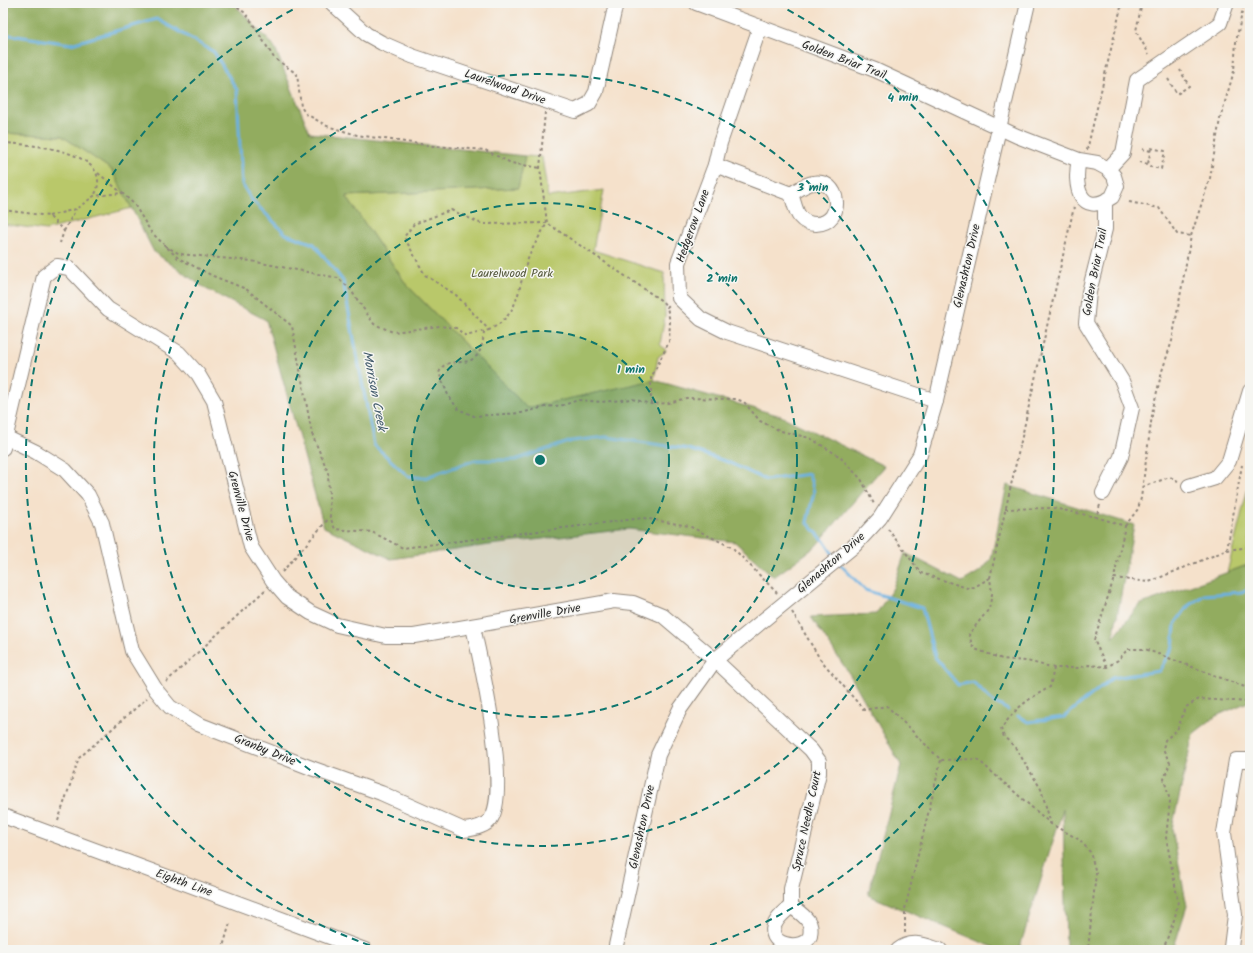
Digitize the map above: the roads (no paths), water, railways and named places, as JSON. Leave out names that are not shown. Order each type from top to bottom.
[{"type":"street","name":"Laurelwood Drive","points":[[332,3],[366,34],[382,43],[412,56],[575,111],[589,104],[596,92],[616,3]]},
{"type":"street","name":"Golden Briar Trail","points":[[696,3],[875,70],[1000,128],[1079,160],[1097,163],[1108,169]]},
{"type":"street","name":"Glenashton Drive","points":[[615,950],[658,755],[680,709],[715,660],[855,545],[880,518],[920,455],[936,401],[1028,3]]},
{"type":"street","points":[[1079,160],[1076,187],[1080,197],[1088,203],[1096,204],[1105,202],[1112,197],[1117,186],[1114,176],[1108,169],[1123,153],[1137,80],[1214,28],[1220,22],[1227,3]]},
{"type":"street","name":"Hedgerow Lane","points":[[760,27],[720,143],[715,165],[678,263],[679,298],[701,319],[727,332],[936,401]]},
{"type":"street","points":[[715,165],[791,194]]},
{"type":"street","name":"Golden Briar Trail","points":[[1104,493],[1121,457],[1132,408],[1122,381],[1086,323],[1089,292],[1105,228],[1105,202]]},
{"type":"street","name":"Grenville Drive","points":[[4,440],[44,276],[57,266],[69,268],[108,309],[179,353],[198,374],[214,401],[246,533],[251,547],[273,581],[287,597],[311,613],[338,625],[386,636],[414,636],[473,627],[614,601],[633,603],[662,614],[715,660]]},
{"type":"street","points":[[1189,486],[1215,478],[1230,461],[1250,391]]},
{"type":"street","name":"Granby Drive","points":[[4,440],[36,452],[65,470],[88,495],[102,524],[132,651],[156,690],[170,707],[198,724],[380,793],[464,830],[474,829],[490,820],[497,801],[498,778],[496,747],[473,627]]},
{"type":"street","name":"Spruce Needle Court","points":[[715,660],[811,750],[819,761],[819,773],[791,889],[791,906]]},
{"type":"street","points":[[1234,949],[1235,915],[1224,833],[1236,760],[1250,760]]},
{"type":"street","name":"Eighth Line","points":[[3,816],[365,950]]},
{"type":"street","points":[[903,947],[919,944],[940,950]]},
{"type":"waterway","name":"Morrison Creek","points":[[3,34],[71,44],[157,19],[214,52],[237,90],[242,184],[251,199],[286,234],[314,244],[343,281],[374,445],[408,476],[424,478],[475,460],[515,460],[572,441],[606,437],[688,449],[728,462],[766,480],[809,474],[814,492],[807,522],[824,541],[834,556]]},
{"type":"waterway","name":"Morrison Creek","points":[[838,562],[865,590],[922,608],[935,657],[958,685],[973,682],[992,701],[1008,710]]},
{"type":"waterway","name":"Morrison Creek","points":[[1018,716],[1028,722],[1064,717],[1112,678],[1159,671],[1173,647],[1175,624],[1188,606],[1204,595],[1241,592],[1250,589]]},
{"type":"park label","name":"Laurelwood Park","points":[[512,273]]}]
